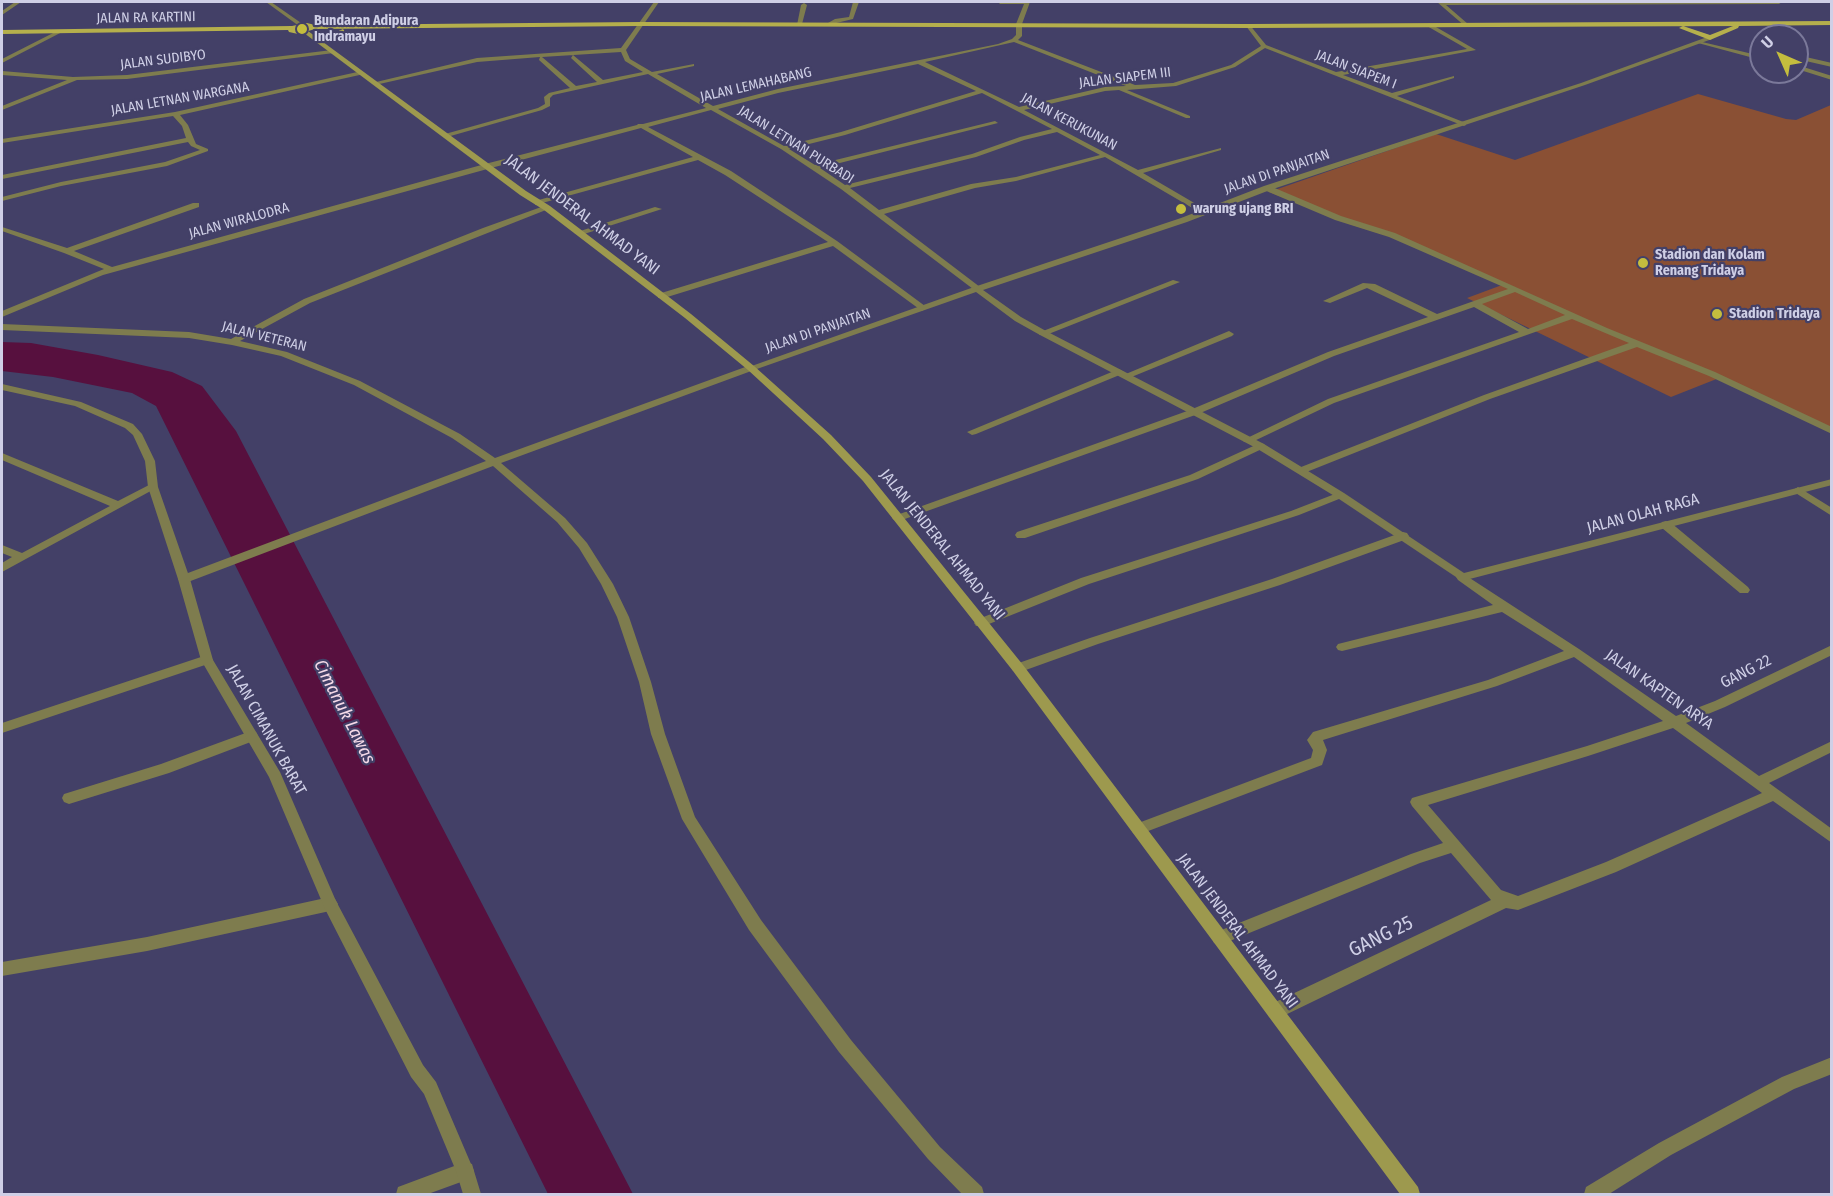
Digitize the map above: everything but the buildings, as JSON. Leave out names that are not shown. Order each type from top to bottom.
[{"type":"main road","points":[[255,28],[276,25],[287,21],[288,17]]},
{"type":"main road","points":[[304,28],[640,24],[1249,26],[1832,23]]},
{"type":"main road","points":[[1675,24],[1710,38],[1745,24]]},
{"type":"main road","name":"JALAN RA KARTINI","points":[[2,32],[304,28]]},
{"type":"main road","name":"JALAN JENDERAL AHMAD YANI","points":[[304,28],[332,52],[547,208],[662,296],[751,368],[827,437],[867,479],[1018,668],[1411,1194]]},
{"type":"main road","points":[[319,42],[336,33],[355,28]]},
{"type":"street","points":[[2,13],[18,2]]},
{"type":"street","points":[[268,2],[304,28]]},
{"type":"street","points":[[623,52],[656,2]]},
{"type":"street","points":[[830,24],[837,20],[851,18],[856,2]]},
{"type":"street","points":[[1000,2],[1027,2],[1018,24],[1018,36],[1014,40],[1136,88]]},
{"type":"street","points":[[1441,2],[1779,2]]},
{"type":"street","points":[[1441,2],[1466,25]]},
{"type":"street","points":[[799,24],[804,5]]},
{"type":"street","points":[[1334,74],[1473,50],[1429,25]]},
{"type":"street","points":[[1249,26],[1264,46]]},
{"type":"street","points":[[2,61],[61,31]]},
{"type":"street","points":[[1710,38],[1740,45]]},
{"type":"street","name":"JALAN DI PANJAITAN","points":[[184,579],[751,368],[1267,188],[1464,124],[1710,38]]},
{"type":"street","name":"JALAN LEMAHABANG","points":[[488,166],[712,107],[1014,40]]},
{"type":"street","points":[[1700,42],[1749,55]]},
{"type":"street","name":"JALAN SIAPEM I","points":[[1264,46],[1464,124]]},
{"type":"street","name":"JALAN SIAPEM III","points":[[1018,108],[1118,88],[1169,86],[1233,66],[1264,46]]},
{"type":"street","name":"JALAN SUDIBYO","points":[[2,108],[76,78],[127,76],[332,52]]},
{"type":"street","points":[[377,85],[464,65],[623,52]]},
{"type":"street","points":[[377,85],[477,60],[623,52]]},
{"type":"street","name":"JALAN LETNAN PURBADI","points":[[623,52],[627,60],[783,148],[844,188],[1018,319],[1248,440]]},
{"type":"street","points":[[573,57],[601,82]]},
{"type":"street","points":[[1823,63],[1824,59],[1832,58]]},
{"type":"street","points":[[542,59],[574,88]]},
{"type":"street","points":[[1809,60],[1832,65]]},
{"type":"street","name":"JALAN KERUKUNAN","points":[[919,62],[1018,108],[1204,211]]},
{"type":"street","points":[[447,135],[540,109],[548,105],[549,96],[574,88],[692,65]]},
{"type":"street","points":[[1809,71],[1832,78]]},
{"type":"street","points":[[2,73],[76,78]]},
{"type":"street","name":"JALAN LETNAN WARGANA","points":[[2,141],[175,114],[362,74]]},
{"type":"street","points":[[1390,96],[1452,77]]},
{"type":"street","points":[[1118,88],[1188,117]]},
{"type":"street","points":[[783,148],[843,134],[983,91]]},
{"type":"street","points":[[2,199],[61,184],[167,164],[206,150],[193,145],[185,125],[175,114]]},
{"type":"street","points":[[812,168],[995,123]]},
{"type":"street","points":[[640,125],[728,173],[834,243],[922,308]]},
{"type":"street","points":[[844,188],[974,156],[1022,138],[1058,130]]},
{"type":"street","points":[[2,177],[190,139]]},
{"type":"street","points":[[1137,173],[1219,148]]},
{"type":"street","points":[[878,213],[974,186],[1016,178],[1106,155]]},
{"type":"street","points":[[538,203],[699,157]]},
{"type":"street","name":"JALAN WIRALODRA","points":[[2,314],[68,285],[112,270],[488,166]]},
{"type":"street","points":[[1267,188],[1338,218],[1401,239],[1572,316],[1712,374],[1832,431]]},
{"type":"street","points":[[67,250],[196,206]]},
{"type":"street","points":[[232,342],[307,301],[547,208]]},
{"type":"street","points":[[578,233],[658,209]]},
{"type":"street","points":[[2,229],[67,250],[112,270]]},
{"type":"street","points":[[662,296],[834,243]]},
{"type":"street","points":[[1043,333],[1176,282]]},
{"type":"street","points":[[1327,301],[1366,285],[1435,317]]},
{"type":"street","points":[[898,518],[1194,412],[1331,354],[1516,289]]},
{"type":"street","points":[[1474,304],[1527,332]]},
{"type":"street","points":[[1248,440],[1331,402],[1572,316]]},
{"type":"street","name":"JALAN VETERAN","points":[[2,327],[189,335],[284,354],[333,372],[456,436],[494,462],[561,520],[583,546],[607,584],[623,616],[645,682],[661,744],[689,819],[755,925],[845,1046],[934,1153],[975,1194]]},
{"type":"street","points":[[972,432],[1229,334]]},
{"type":"street","points":[[1300,471],[1477,401],[1638,343]]},
{"type":"street","name":"JALAN CIMANUK BARAT","points":[[2,387],[78,404],[135,429],[150,461],[153,487],[184,579],[207,660],[275,776],[330,904],[417,1071],[430,1088],[465,1171],[472,1194]]},
{"type":"street","name":"JALAN KAPTEN ARYA","points":[[1248,440],[1340,495],[1504,607],[1575,652],[1759,782],[1832,837]]},
{"type":"street","points":[[1021,535],[1194,477],[1260,446]]},
{"type":"street","points":[[2,456],[118,505]]},
{"type":"street","name":"JALAN OLAH RAGA","points":[[1462,577],[1832,482]]},
{"type":"street","points":[[2,568],[153,487]]},
{"type":"street","points":[[1798,490],[1832,513]]},
{"type":"street","points":[[980,623],[1085,581],[1295,513],[1340,495]]},
{"type":"street","points":[[1666,525],[1744,590]]},
{"type":"street","points":[[1018,668],[1094,640],[1276,582],[1403,536]]},
{"type":"street","points":[[2,549],[22,557]]},
{"type":"street","points":[[1342,647],[1504,607]]},
{"type":"street","name":"GANG 22","points":[[1453,846],[1417,802],[1675,722],[1720,704],[1832,649]]},
{"type":"street","points":[[1138,829],[1317,760],[1320,750],[1314,740],[1318,736],[1491,683],[1575,652]]},
{"type":"street","points":[[2,728],[207,660]]},
{"type":"street","points":[[69,798],[164,769],[251,736]]},
{"type":"street","points":[[1759,782],[1832,746]]},
{"type":"street","name":"GANG 25","points":[[1275,1011],[1506,900],[1518,903],[1611,867],[1775,794]]},
{"type":"street","points":[[1220,938],[1416,858],[1453,846],[1497,895],[1506,900]]},
{"type":"street","points":[[2,969],[147,944],[330,904]]},
{"type":"street","points":[[1593,1194],[1665,1149],[1788,1083],[1832,1065]]},
{"type":"street","points":[[405,1194],[465,1171]]},
{"type":"shaded area","name":"Stadion dan Kolam Renang Tridaya","points":[[1698,94],[1796,120],[1831,105],[1831,431],[1719,378],[1671,397],[1467,298],[1502,285],[1407,242],[1349,224],[1269,192],[1436,134],[1515,160]]},
{"type":"water","name":"Cimanuk Lawas","points":[[2,342],[31,343],[172,372],[202,386],[236,431],[633,1194],[548,1194],[156,406],[132,393],[53,377],[2,371]]},
{"type":"place","name":"Bundaran Adipura Indramayu","points":[[302,29]]},
{"type":"place","name":"warung ujang BRI","points":[[1181,209]]},
{"type":"place","name":"Stadion dan Kolam Renang Tridaya","points":[[1643,263]]},
{"type":"place","name":"Stadion Tridaya","points":[[1717,314]]}]
